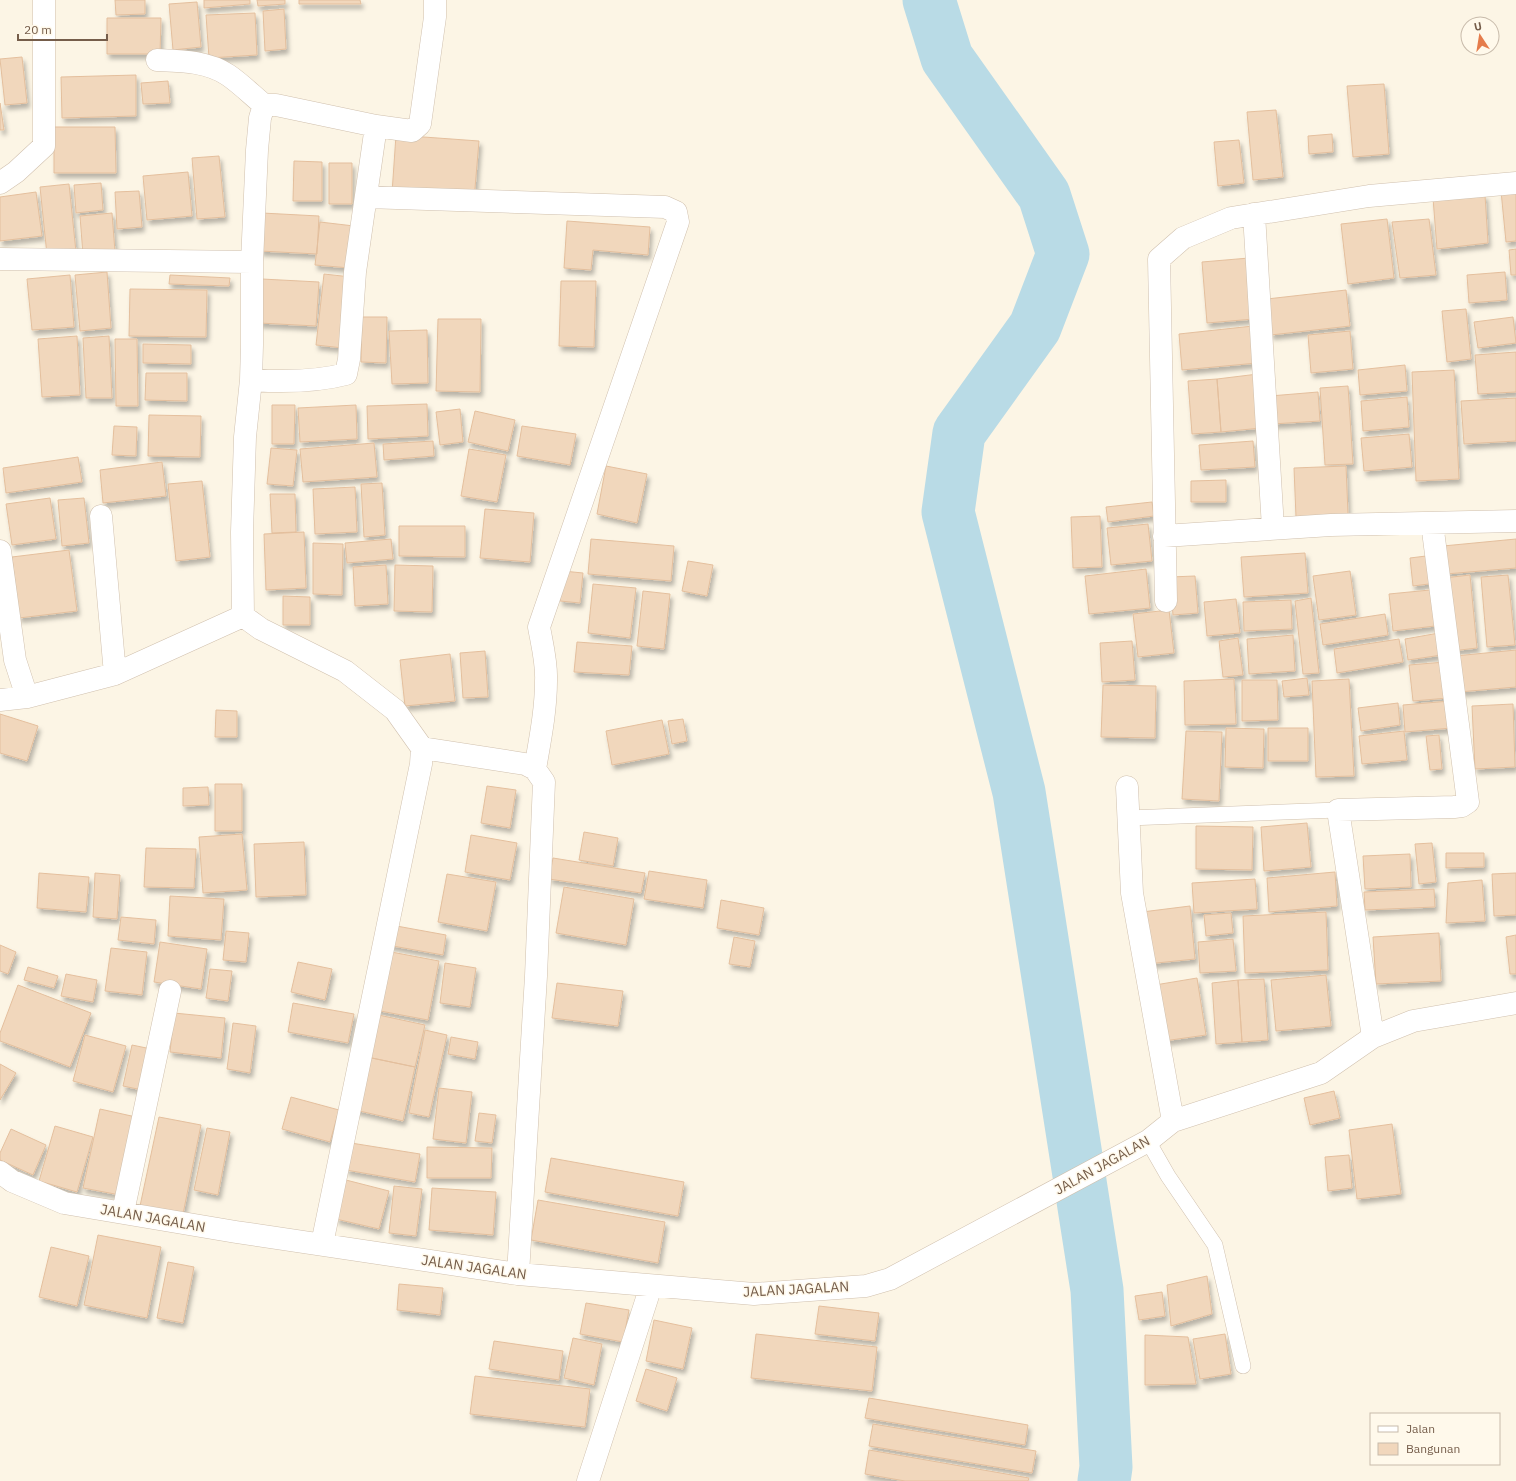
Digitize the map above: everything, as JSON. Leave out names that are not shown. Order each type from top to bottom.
[{"type":"street","points":[[0,183],[16,172],[44,146],[44,0]]},
{"type":"street","points":[[158,60],[191,62],[227,74],[264,105],[276,105],[376,126],[412,131],[420,124],[435,17],[435,0]]},
{"type":"street","points":[[244,616],[242,532],[245,437],[251,380],[252,262],[259,134],[260,118],[264,105]]},
{"type":"street","points":[[251,380],[274,381],[332,378],[346,374],[349,359],[355,272],[376,126]]},
{"type":"street","points":[[1166,601],[1159,259],[1183,238],[1231,218],[1369,196],[1516,183]]},
{"type":"street","points":[[366,197],[664,208],[676,212],[678,222],[539,626],[544,650],[546,680],[541,737],[535,769]]},
{"type":"street","points":[[1254,214],[1273,528]]},
{"type":"street","points":[[0,259],[252,262]]},
{"type":"street","points":[[101,516],[115,674]]},
{"type":"street","points":[[1164,536],[1273,528],[1516,521]]},
{"type":"street","points":[[1373,1037],[1338,810],[1462,806],[1468,802],[1432,523]]},
{"type":"street","points":[[0,551],[15,660],[27,697]]},
{"type":"street","points":[[0,700],[27,697],[115,674],[244,616]]},
{"type":"street","points":[[244,616],[261,629],[345,671],[395,710],[422,748],[421,764],[322,1244]]},
{"type":"street","points":[[422,748],[525,764],[535,769],[544,782],[536,983],[518,1274]]},
{"type":"street","points":[[1127,787],[1132,893],[1173,1121]]},
{"type":"street","points":[[123,1212],[170,991]]},
{"type":"street","name":"JALAN JAGALAN","points":[[0,1172],[12,1181],[64,1203],[236,1232],[518,1274],[754,1294],[866,1286],[890,1279],[1096,1168],[1148,1142],[1173,1121],[1321,1073],[1373,1037],[1414,1021],[1516,1003]]},
{"type":"street","points":[[588,1481],[650,1286]]},
{"type":"lane","points":[[1128,818],[1338,810]]},
{"type":"lane","points":[[1148,1142],[1168,1176],[1216,1244],[1243,1366]]},
{"type":"building","points":[[115,0],[145,0],[145,14],[116,15]]},
{"type":"building","points":[[204,0],[250,0],[250,4],[204,8]]},
{"type":"building","points":[[257,0],[285,0],[285,4],[258,6]]},
{"type":"building","points":[[299,0],[360,0],[361,4],[299,4]]},
{"type":"building","points":[[197,2],[201,47],[173,50],[169,4]]},
{"type":"building","points":[[284,9],[286,49],[265,51],[263,11]]},
{"type":"building","points":[[255,13],[257,55],[209,58],[206,15]]},
{"type":"building","points":[[107,18],[161,18],[160,54],[107,54]]},
{"type":"building","points":[[22,57],[27,103],[5,105],[0,59]]},
{"type":"building","points":[[136,75],[136,116],[62,118],[61,77]]},
{"type":"building","points":[[168,81],[170,103],[143,104],[141,83]]},
{"type":"building","points":[[1384,84],[1389,154],[1353,157],[1347,86]]},
{"type":"building","points":[[0,103],[4,130],[0,130]]},
{"type":"building","points":[[1276,110],[1283,177],[1253,180],[1247,112]]},
{"type":"building","points":[[54,127],[115,127],[116,173],[54,173]]},
{"type":"building","points":[[1332,134],[1333,152],[1309,154],[1308,136]]},
{"type":"building","points":[[396,135],[479,141],[474,200],[392,193]]},
{"type":"building","points":[[1239,140],[1244,183],[1218,186],[1214,142]]},
{"type":"building","points":[[219,156],[225,217],[197,219],[192,158]]},
{"type":"building","points":[[294,161],[322,162],[322,201],[293,201]]},
{"type":"building","points":[[329,163],[352,163],[352,204],[329,204]]},
{"type":"building","points":[[188,172],[192,216],[147,220],[143,176]]},
{"type":"building","points":[[101,183],[103,210],[76,213],[74,185]]},
{"type":"building","points":[[69,184],[76,252],[47,255],[40,187]]},
{"type":"building","points":[[1516,190],[1516,241],[1506,242],[1501,191]]},
{"type":"building","points":[[139,191],[142,227],[117,229],[115,192]]},
{"type":"building","points":[[36,192],[42,236],[0,241],[0,197]]},
{"type":"building","points":[[1485,195],[1488,243],[1437,249],[1433,198]]},
{"type":"building","points":[[112,213],[115,252],[83,255],[80,216]]},
{"type":"building","points":[[262,213],[319,216],[317,254],[260,251]]},
{"type":"building","points":[[1387,219],[1394,278],[1348,284],[1341,224]]},
{"type":"building","points":[[1429,219],[1436,275],[1400,278],[1392,222]]},
{"type":"building","points":[[567,221],[650,227],[648,255],[593,250],[591,270],[564,268]]},
{"type":"building","points":[[320,222],[354,226],[350,268],[315,265]]},
{"type":"building","points":[[1516,249],[1516,275],[1511,275],[1509,250]]},
{"type":"building","points":[[1249,258],[1254,319],[1207,323],[1202,262]]},
{"type":"building","points":[[107,272],[111,328],[80,331],[75,275]]},
{"type":"building","points":[[1505,272],[1507,300],[1469,303],[1467,275]]},
{"type":"building","points":[[324,274],[351,277],[343,348],[316,345]]},
{"type":"building","points":[[70,275],[74,327],[32,330],[27,279]]},
{"type":"building","points":[[170,275],[230,278],[229,286],[169,284]]},
{"type":"building","points":[[262,279],[319,282],[316,326],[259,323]]},
{"type":"building","points":[[561,281],[596,281],[594,347],[559,346]]},
{"type":"building","points":[[130,289],[207,290],[206,337],[129,336]]},
{"type":"building","points":[[1346,290],[1350,326],[1271,335],[1267,299]]},
{"type":"building","points":[[1466,309],[1471,359],[1447,362],[1442,311]]},
{"type":"building","points":[[362,317],[387,317],[386,363],[361,362]]},
{"type":"building","points":[[1513,317],[1516,343],[1478,348],[1474,322]]},
{"type":"building","points":[[438,319],[481,319],[480,392],[436,391]]},
{"type":"building","points":[[1253,326],[1257,363],[1182,370],[1179,334]]},
{"type":"building","points":[[427,330],[428,383],[392,384],[389,331]]},
{"type":"building","points":[[1350,331],[1353,369],[1311,373],[1308,335]]},
{"type":"building","points":[[77,336],[80,395],[42,397],[38,339]]},
{"type":"building","points":[[109,336],[112,398],[86,398],[83,338]]},
{"type":"building","points":[[115,339],[137,339],[138,406],[116,406]]},
{"type":"building","points":[[143,344],[191,345],[191,364],[143,363]]},
{"type":"building","points":[[1516,352],[1516,392],[1478,394],[1475,355]]},
{"type":"building","points":[[1405,365],[1407,391],[1360,395],[1358,370]]},
{"type":"building","points":[[1454,370],[1459,479],[1416,481],[1412,372]]},
{"type":"building","points":[[146,373],[187,373],[187,401],[145,400]]},
{"type":"building","points":[[1258,374],[1261,428],[1221,432],[1217,379]]},
{"type":"building","points":[[1217,379],[1221,432],[1192,434],[1188,381]]},
{"type":"building","points":[[1348,386],[1353,464],[1325,465],[1320,388]]},
{"type":"building","points":[[1318,392],[1320,421],[1272,424],[1270,396]]},
{"type":"building","points":[[1407,397],[1409,427],[1363,431],[1361,401]]},
{"type":"building","points":[[1516,398],[1516,441],[1464,444],[1461,401]]},
{"type":"building","points":[[427,404],[428,436],[368,439],[367,406]]},
{"type":"building","points":[[272,405],[295,405],[294,444],[272,444]]},
{"type":"building","points":[[356,405],[357,439],[300,442],[298,408]]},
{"type":"building","points":[[460,409],[463,442],[440,445],[436,412]]},
{"type":"building","points":[[475,411],[515,420],[508,451],[468,442]]},
{"type":"building","points":[[149,415],[201,416],[200,457],[148,456]]},
{"type":"building","points":[[114,426],[137,427],[136,456],[112,455]]},
{"type":"building","points":[[522,426],[576,434],[570,465],[517,456]]},
{"type":"building","points":[[1409,434],[1412,467],[1364,471],[1361,438]]},
{"type":"building","points":[[433,441],[434,456],[384,460],[383,444]]},
{"type":"building","points":[[1253,441],[1255,467],[1201,470],[1199,445]]},
{"type":"building","points":[[374,443],[377,477],[303,482],[300,449]]},
{"type":"building","points":[[271,448],[297,450],[293,486],[267,484]]},
{"type":"building","points":[[469,449],[506,455],[497,502],[461,496]]},
{"type":"building","points":[[78,457],[82,482],[6,493],[3,468]]},
{"type":"building","points":[[162,462],[166,496],[103,503],[100,470]]},
{"type":"building","points":[[606,466],[647,474],[637,523],[597,514]]},
{"type":"building","points":[[1346,466],[1348,514],[1296,517],[1294,468]]},
{"type":"building","points":[[1226,480],[1226,502],[1191,502],[1191,481]]},
{"type":"building","points":[[202,481],[210,557],[176,561],[168,484]]},
{"type":"building","points":[[382,483],[385,535],[364,537],[361,484]]},
{"type":"building","points":[[355,487],[357,532],[315,534],[313,489]]},
{"type":"building","points":[[270,494],[295,494],[296,532],[272,533]]},
{"type":"building","points":[[50,498],[56,539],[12,545],[6,504]]},
{"type":"building","points":[[84,498],[89,543],[62,546],[58,500]]},
{"type":"building","points":[[1152,502],[1154,516],[1108,522],[1106,507]]},
{"type":"building","points":[[485,509],[534,513],[530,562],[480,558]]},
{"type":"building","points":[[1100,516],[1102,567],[1073,568],[1071,517]]},
{"type":"building","points":[[1148,524],[1152,561],[1111,565],[1107,528]]},
{"type":"building","points":[[399,526],[465,526],[465,557],[399,556]]},
{"type":"building","points":[[304,532],[306,588],[266,590],[264,534]]},
{"type":"building","points":[[391,539],[393,559],[347,563],[345,543]]},
{"type":"building","points":[[591,539],[674,546],[671,581],[588,574]]},
{"type":"building","points":[[1516,539],[1516,568],[1446,574],[1443,546]]},
{"type":"building","points":[[313,543],[343,544],[342,595],[313,594]]},
{"type":"building","points":[[69,550],[77,611],[19,618],[12,557]]},
{"type":"building","points":[[1305,553],[1308,593],[1244,597],[1241,557]]},
{"type":"building","points":[[1434,555],[1437,583],[1413,586],[1410,558]]},
{"type":"building","points":[[688,561],[713,565],[707,596],[682,591]]},
{"type":"building","points":[[386,565],[388,604],[355,606],[353,567]]},
{"type":"building","points":[[395,565],[433,566],[432,612],[394,611]]},
{"type":"building","points":[[1146,569],[1150,608],[1089,614],[1085,576]]},
{"type":"building","points":[[563,571],[583,573],[580,603],[560,601]]},
{"type":"building","points":[[1350,571],[1356,615],[1319,620],[1313,576]]},
{"type":"building","points":[[1470,575],[1477,648],[1452,651],[1444,578]]},
{"type":"building","points":[[1508,575],[1515,645],[1487,647],[1481,577]]},
{"type":"building","points":[[1195,576],[1198,613],[1173,615],[1170,577]]},
{"type":"building","points":[[593,584],[636,588],[630,638],[588,633]]},
{"type":"building","points":[[1430,590],[1435,626],[1393,631],[1389,594]]},
{"type":"building","points":[[643,591],[670,594],[664,649],[637,646]]},
{"type":"building","points":[[283,596],[310,597],[310,625],[283,625]]},
{"type":"building","points":[[1311,598],[1319,673],[1303,674],[1295,601]]},
{"type":"building","points":[[1236,599],[1240,633],[1207,636],[1204,602]]},
{"type":"building","points":[[1291,600],[1292,629],[1244,631],[1243,602]]},
{"type":"building","points":[[1169,610],[1174,653],[1138,657],[1133,614]]},
{"type":"building","points":[[1385,614],[1388,635],[1323,645],[1320,624]]},
{"type":"building","points":[[1439,633],[1442,655],[1408,660],[1405,639]]},
{"type":"building","points":[[1293,635],[1295,671],[1249,674],[1247,639]]},
{"type":"building","points":[[1238,638],[1243,675],[1223,677],[1219,641]]},
{"type":"building","points":[[1399,639],[1403,662],[1337,673],[1334,649]]},
{"type":"building","points":[[1132,641],[1135,680],[1102,682],[1100,643]]},
{"type":"building","points":[[577,642],[632,646],[629,675],[574,672]]},
{"type":"building","points":[[1516,650],[1516,687],[1459,692],[1455,656]]},
{"type":"building","points":[[485,651],[488,697],[463,698],[460,653]]},
{"type":"building","points":[[450,654],[455,701],[405,706],[400,660]]},
{"type":"building","points":[[1445,662],[1448,698],[1413,701],[1409,665]]},
{"type":"building","points":[[1307,678],[1309,695],[1284,697],[1282,681]]},
{"type":"building","points":[[1234,679],[1236,724],[1185,725],[1184,681]]},
{"type":"building","points":[[1349,679],[1354,776],[1316,777],[1312,681]]},
{"type":"building","points":[[1242,680],[1277,680],[1278,720],[1242,721]]},
{"type":"building","points":[[1103,685],[1156,686],[1155,738],[1101,737]]},
{"type":"building","points":[[1450,701],[1452,728],[1405,732],[1403,705]]},
{"type":"building","points":[[1398,703],[1400,725],[1361,731],[1358,708]]},
{"type":"building","points":[[1513,704],[1515,767],[1475,769],[1472,706]]},
{"type":"building","points":[[216,710],[237,711],[237,737],[215,737]]},
{"type":"building","points":[[0,714],[38,726],[27,761],[0,753]]},
{"type":"building","points":[[683,719],[687,741],[672,744],[668,721]]},
{"type":"building","points":[[662,720],[669,754],[612,765],[606,731]]},
{"type":"building","points":[[1226,728],[1264,729],[1263,768],[1225,767]]},
{"type":"building","points":[[1268,728],[1308,728],[1308,761],[1268,761]]},
{"type":"building","points":[[1186,731],[1222,732],[1219,801],[1182,799]]},
{"type":"building","points":[[1404,731],[1407,760],[1362,764],[1359,736]]},
{"type":"building","points":[[1439,735],[1442,769],[1430,770],[1426,736]]},
{"type":"building","points":[[215,784],[242,784],[242,831],[215,831]]},
{"type":"building","points":[[487,786],[516,790],[510,828],[481,823]]},
{"type":"building","points":[[208,787],[209,805],[183,806],[183,788]]},
{"type":"building","points":[[1307,823],[1311,867],[1264,871],[1261,827]]},
{"type":"building","points":[[1196,826],[1253,827],[1252,870],[1196,869]]},
{"type":"building","points":[[584,832],[618,838],[613,866],[579,860]]},
{"type":"building","points":[[242,834],[247,890],[203,893],[199,837]]},
{"type":"building","points":[[471,835],[517,843],[510,880],[465,872]]},
{"type":"building","points":[[304,842],[306,895],[256,897],[254,844]]},
{"type":"building","points":[[1432,843],[1436,882],[1419,884],[1415,844]]},
{"type":"building","points":[[146,848],[196,849],[194,888],[144,887]]},
{"type":"building","points":[[1446,853],[1484,853],[1484,867],[1446,868]]},
{"type":"building","points":[[1410,854],[1411,887],[1365,889],[1363,856]]},
{"type":"building","points":[[553,858],[645,873],[641,893],[549,879]]},
{"type":"building","points":[[649,871],[707,880],[703,908],[644,899]]},
{"type":"building","points":[[1335,872],[1337,906],[1269,912],[1267,878]]},
{"type":"building","points":[[39,873],[89,877],[86,912],[37,908]]},
{"type":"building","points":[[95,873],[120,875],[117,919],[93,917]]},
{"type":"building","points":[[1516,873],[1516,915],[1494,916],[1492,874]]},
{"type":"building","points":[[447,874],[496,882],[487,931],[438,922]]},
{"type":"building","points":[[1255,879],[1257,909],[1194,913],[1192,883]]},
{"type":"building","points":[[1482,880],[1485,921],[1446,923],[1448,883]]},
{"type":"building","points":[[564,887],[634,899],[626,945],[556,933]]},
{"type":"building","points":[[1434,889],[1435,907],[1365,910],[1364,892]]},
{"type":"building","points":[[170,896],[224,899],[221,940],[168,936]]},
{"type":"building","points":[[721,900],[764,908],[759,935],[717,928]]},
{"type":"building","points":[[1190,906],[1195,959],[1147,964],[1142,912]]},
{"type":"building","points":[[1326,912],[1328,970],[1245,973],[1243,916]]},
{"type":"building","points":[[1231,913],[1233,933],[1206,936],[1204,915]]},
{"type":"building","points":[[121,917],[156,920],[154,944],[118,940]]},
{"type":"building","points":[[391,925],[446,935],[443,955],[387,945]]},
{"type":"building","points":[[226,931],[249,933],[246,962],[223,960]]},
{"type":"building","points":[[1439,933],[1441,981],[1376,984],[1373,937]]},
{"type":"building","points":[[1516,935],[1516,974],[1510,974],[1506,937]]},
{"type":"building","points":[[734,937],[755,941],[750,967],[729,964]]},
{"type":"building","points":[[1233,939],[1236,971],[1200,973],[1198,942]]},
{"type":"building","points":[[160,942],[207,949],[201,989],[154,982]]},
{"type":"building","points":[[0,945],[16,952],[8,974],[0,971]]},
{"type":"building","points":[[111,948],[147,952],[142,995],[105,991]]},
{"type":"building","points":[[386,951],[439,961],[428,1020],[375,1010]]},
{"type":"building","points":[[298,962],[332,969],[325,1000],[291,992]]},
{"type":"building","points":[[445,963],[476,968],[470,1007],[440,1003]]},
{"type":"building","points":[[28,967],[58,976],[54,988],[24,980]]},
{"type":"building","points":[[210,969],[232,971],[228,1001],[206,998]]},
{"type":"building","points":[[66,974],[97,980],[93,1002],[61,996]]},
{"type":"building","points":[[1326,975],[1331,1026],[1276,1031],[1271,980]]},
{"type":"building","points":[[1197,978],[1206,1035],[1164,1041],[1155,985]]},
{"type":"building","points":[[1264,979],[1268,1040],[1242,1042],[1238,980]]},
{"type":"building","points":[[1238,980],[1242,1042],[1216,1044],[1212,983]]},
{"type":"building","points":[[557,983],[623,991],[618,1026],[552,1018]]},
{"type":"building","points":[[18,985],[91,1013],[70,1067],[0,1041],[0,1033]]},
{"type":"building","points":[[293,1003],[354,1014],[348,1043],[288,1032]]},
{"type":"building","points":[[174,1013],[225,1018],[221,1058],[170,1052]]},
{"type":"building","points":[[374,1014],[425,1025],[415,1067],[367,1057]]},
{"type":"building","points":[[233,1023],[256,1026],[250,1073],[227,1069]]},
{"type":"building","points":[[425,1030],[447,1035],[429,1117],[409,1113]]},
{"type":"building","points":[[85,1035],[126,1046],[113,1092],[73,1081]]},
{"type":"building","points":[[451,1037],[478,1042],[475,1059],[448,1054]]},
{"type":"building","points":[[132,1045],[156,1050],[147,1091],[123,1086]]},
{"type":"building","points":[[367,1057],[415,1067],[403,1121],[355,1110]]},
{"type":"building","points":[[0,1064],[16,1073],[0,1100]]},
{"type":"building","points":[[439,1088],[472,1092],[466,1143],[433,1139]]},
{"type":"building","points":[[1334,1091],[1340,1118],[1310,1125],[1304,1098]]},
{"type":"building","points":[[291,1097],[339,1110],[330,1142],[282,1129]]},
{"type":"building","points":[[100,1109],[136,1117],[120,1195],[83,1188]]},
{"type":"building","points":[[479,1113],[496,1115],[492,1143],[475,1141]]},
{"type":"building","points":[[159,1117],[201,1125],[183,1214],[140,1206]]},
{"type":"building","points":[[1392,1124],[1401,1194],[1357,1199],[1349,1130]]},
{"type":"building","points":[[55,1126],[93,1137],[77,1192],[39,1181]]},
{"type":"building","points":[[207,1128],[230,1132],[218,1195],[194,1190]]},
{"type":"building","points":[[11,1129],[46,1145],[33,1175],[0,1160],[0,1153]]},
{"type":"building","points":[[351,1143],[420,1154],[415,1182],[346,1170]]},
{"type":"building","points":[[427,1147],[492,1148],[491,1178],[427,1178]]},
{"type":"building","points":[[1349,1155],[1352,1188],[1328,1191],[1325,1157]]},
{"type":"building","points":[[551,1158],[684,1182],[678,1216],[545,1192]]},
{"type":"building","points":[[346,1180],[389,1191],[379,1229],[336,1219]]},
{"type":"building","points":[[394,1186],[422,1189],[416,1236],[389,1233]]},
{"type":"building","points":[[432,1188],[496,1192],[493,1235],[429,1230]]},
{"type":"building","points":[[538,1200],[665,1222],[658,1263],[531,1240]]},
{"type":"building","points":[[98,1235],[161,1247],[147,1318],[84,1305]]},
{"type":"building","points":[[51,1247],[89,1256],[77,1306],[39,1297]]},
{"type":"building","points":[[168,1262],[194,1267],[183,1323],[157,1318]]},
{"type":"building","points":[[1207,1276],[1212,1314],[1171,1326],[1167,1285]]},
{"type":"building","points":[[399,1284],[443,1288],[440,1315],[397,1310]]},
{"type":"building","points":[[1162,1292],[1165,1316],[1139,1320],[1135,1296]]},
{"type":"building","points":[[586,1303],[629,1310],[623,1342],[580,1334]]},
{"type":"building","points":[[819,1306],[879,1313],[875,1341],[815,1334]]},
{"type":"building","points":[[654,1320],[692,1328],[683,1369],[646,1361]]},
{"type":"building","points":[[756,1334],[877,1347],[872,1391],[751,1378]]},
{"type":"building","points":[[1225,1334],[1231,1374],[1200,1379],[1193,1339]]},
{"type":"building","points":[[1145,1335],[1188,1337],[1196,1384],[1145,1385]]},
{"type":"building","points":[[573,1338],[602,1344],[594,1385],[564,1378]]},
{"type":"building","points":[[494,1341],[563,1351],[559,1380],[489,1369]]},
{"type":"building","points":[[646,1369],[677,1378],[667,1411],[636,1401]]},
{"type":"building","points":[[475,1376],[590,1389],[585,1427],[470,1414]]},
{"type":"building","points":[[869,1398],[1028,1425],[1025,1445],[865,1418]]},
{"type":"building","points":[[873,1424],[1036,1451],[1032,1473],[869,1446]]},
{"type":"building","points":[[869,1450],[1029,1478],[1028,1481],[905,1481],[865,1474]]},
{"type":"waterway","points":[[929,0],[947,58],[1044,195],[1063,254],[1035,327],[959,433],[948,512],[1019,792],[1097,1290],[1106,1467],[1104,1481]]}]
